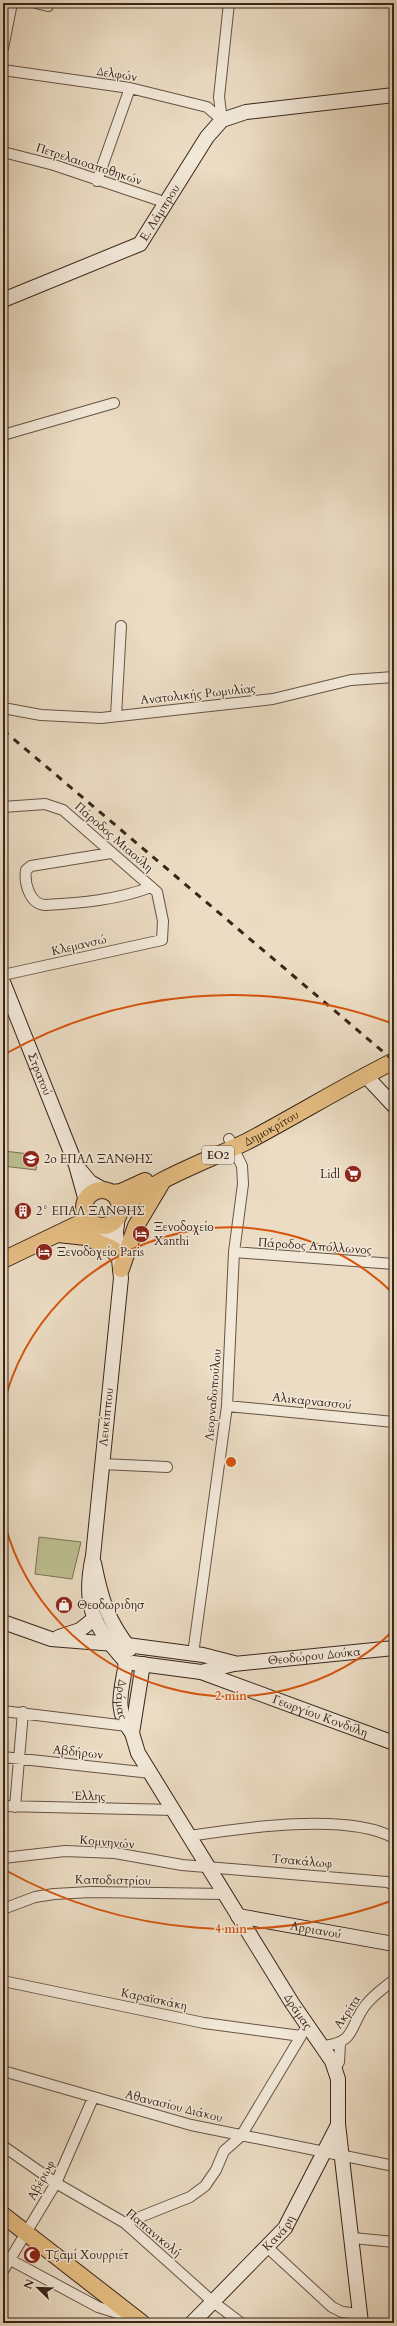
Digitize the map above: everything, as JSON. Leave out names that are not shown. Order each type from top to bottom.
[{"type":"main road","name":"ΕΟ2","points":[[365,1076],[394,1061]]},
{"type":"main road","name":"Δημοκρίτου","points":[[109,1192],[128,1189],[296,1116],[316,1101],[365,1076]]},
{"type":"main road","name":"Δημοκρίτου","points":[[119,1212],[130,1200],[231,1144]]},
{"type":"main road","points":[[121,1274],[136,1226],[163,1181]]},
{"type":"main road","name":"ΕΟ2","points":[[3,1251],[71,1218],[94,1192],[109,1192]]},
{"type":"main road","points":[[109,1192],[116,1198],[119,1212]]},
{"type":"main road","points":[[85,1203],[86,1215],[93,1223]]},
{"type":"main road","name":"ΕΟ2","points":[[3,1260],[78,1224],[93,1223],[105,1225],[115,1220],[119,1212]]},
{"type":"main road","points":[[57,1234],[86,1237],[113,1249]]},
{"type":"main road","points":[[3,2215],[138,2320]]},
{"type":"street","points":[[3,48],[12,3]]},
{"type":"street","points":[[36,3],[48,6]]},
{"type":"street","points":[[229,3],[219,97],[222,120],[246,112],[394,95]]},
{"type":"street","name":"Δελφών","points":[[3,70],[130,88],[207,107],[222,120]]},
{"type":"street","points":[[97,181],[130,88]]},
{"type":"street","name":"Ε. Λάμπρου","points":[[3,300],[140,244],[207,137],[222,120]]},
{"type":"street","name":"Πετρελαιοαποθηκών","points":[[3,152],[54,165],[97,181],[167,203]]},
{"type":"street","points":[[3,435],[114,403]]},
{"type":"street","points":[[116,716],[121,626]]},
{"type":"street","name":"Ανατολικής Ρωμυλίας","points":[[3,708],[41,716],[116,716],[273,699],[351,680],[394,676]]},
{"type":"street","name":"Πάροδος Μιαούλη","points":[[3,807],[45,804],[57,807],[151,887],[159,896],[163,921],[162,940]]},
{"type":"street","points":[[111,853],[31,866],[26,870],[25,875],[33,902],[37,905],[45,905],[104,900],[134,893],[151,887]]},
{"type":"street","name":"Κλεμανσώ","points":[[3,975],[162,940]]},
{"type":"street","name":"Στρατού","points":[[3,982],[76,1165],[85,1203]]},
{"type":"street","points":[[365,1076],[394,1106]]},
{"type":"street","name":"Λεορναδοπούλου","points":[[193,1654],[227,1406],[234,1252],[243,1184],[242,1166],[231,1144]]},
{"type":"street","name":"Στρατού","points":[[76,1165],[90,1182],[109,1192]]},
{"type":"street","name":"Λευκίππου","points":[[119,1212],[116,1232],[121,1274],[93,1556],[88,1581],[88,1599],[95,1618],[110,1644],[126,1662]]},
{"type":"street","name":"Λευκίππου","points":[[93,1223],[113,1249],[121,1274]]},
{"type":"street","name":"Πάροδος Απόλλωνος","points":[[234,1252],[394,1264]]},
{"type":"street","name":"Αλικαρνασσού","points":[[227,1406],[394,1422]]},
{"type":"street","points":[[102,1464],[167,1467]]},
{"type":"street","name":"Λευκίππου","points":[[93,1556],[103,1604],[116,1630],[142,1664]]},
{"type":"street","points":[[51,1639],[72,1634],[95,1618]]},
{"type":"street","name":"Θεοδώρου Δούκα","points":[[3,1622],[51,1639],[127,1645],[193,1654],[234,1664]]},
{"type":"street","name":"Θεοδώρου Δούκα","points":[[126,1662],[201,1672],[234,1664],[394,1648]]},
{"type":"street","name":"Δράμας","points":[[126,1662],[120,1708],[138,1753],[292,2003],[304,2030],[324,2046],[336,2069],[338,2087],[338,2124],[353,2238],[360,2319]]},
{"type":"street","name":"Δράμας","points":[[130,1730],[142,1664]]},
{"type":"street","name":"Γεωργίου Κονδύλη","points":[[201,1672],[394,1742]]},
{"type":"street","points":[[3,1711],[23,1712],[130,1730]]},
{"type":"street","points":[[15,1807],[23,1712]]},
{"type":"street","name":"Αβδήρων","points":[[3,1757],[151,1773]]},
{"type":"street","name":"Έλλης","points":[[3,1806],[174,1810]]},
{"type":"street","points":[[189,1836],[271,1825],[333,1824],[383,1832],[394,1838]]},
{"type":"street","name":"Κομνηνών","points":[[3,1858],[65,1851],[115,1853],[182,1865],[208,1866]]},
{"type":"street","name":"Τσακάλωφ","points":[[208,1866],[387,1882],[394,1885]]},
{"type":"street","name":"Καποδιστρίου","points":[[3,1909],[35,1897],[54,1894],[92,1892],[224,1894]]},
{"type":"street","name":"Αρριανού","points":[[238,1916],[394,1944]]},
{"type":"street","name":"Ακρίτα","points":[[336,2069],[339,2062],[340,2044],[354,2029],[362,2010],[373,1996],[394,1980]]},
{"type":"street","name":"Καραϊσκάκη","points":[[3,1981],[204,2023],[304,2030]]},
{"type":"street","points":[[125,2223],[190,2196],[205,2186],[216,2170],[224,2151],[241,2136],[304,2030]]},
{"type":"street","name":"Ακρίτα","points":[[324,2046],[340,2044]]},
{"type":"street","name":"Αθανασίου Διάκου","points":[[3,2071],[94,2098],[241,2136],[341,2154],[394,2166]]},
{"type":"street","name":"Αβέρωφ","points":[[3,2271],[6,2258],[26,2232],[56,2183],[94,2098]]},
{"type":"street","name":"Κανάρη","points":[[192,2323],[285,2228],[338,2124]]},
{"type":"street","name":"Παπανικολή","points":[[3,2146],[56,2183],[125,2223],[212,2301],[241,2323]]},
{"type":"street","points":[[353,2238],[394,2242]]},
{"type":"street","points":[[267,2247],[332,2307],[360,2319]]},
{"type":"street","points":[[6,2258],[98,2307],[138,2320]]},
{"type":"green space","points":[[4,1151],[38,1155],[36,1170],[3,1166]]},
{"type":"green space","points":[[39,1537],[81,1542],[72,1579],[35,1574]]},
{"type":"railway","points":[[3,730],[394,1061]]},
{"type":"place","name":"2o ΕΠΑΛ ΞΑΝΘΗΣ","points":[[31,1159]]},
{"type":"place","name":"Lidl","points":[[353,1174]]},
{"type":"place","name":"2° ΕΠΑΛ ΞΑΝΘΗΣ","points":[[23,1211]]},
{"type":"place","name":"Ξενοδοχείο Xanthi","points":[[141,1234]]},
{"type":"place","name":"Ξενοδοχείο Paris","points":[[44,1252]]},
{"type":"place","name":"Θεοδωριδησ","points":[[64,1605]]},
{"type":"place","name":"Τζαμί Χουρριέτ","points":[[32,2255]]}]
